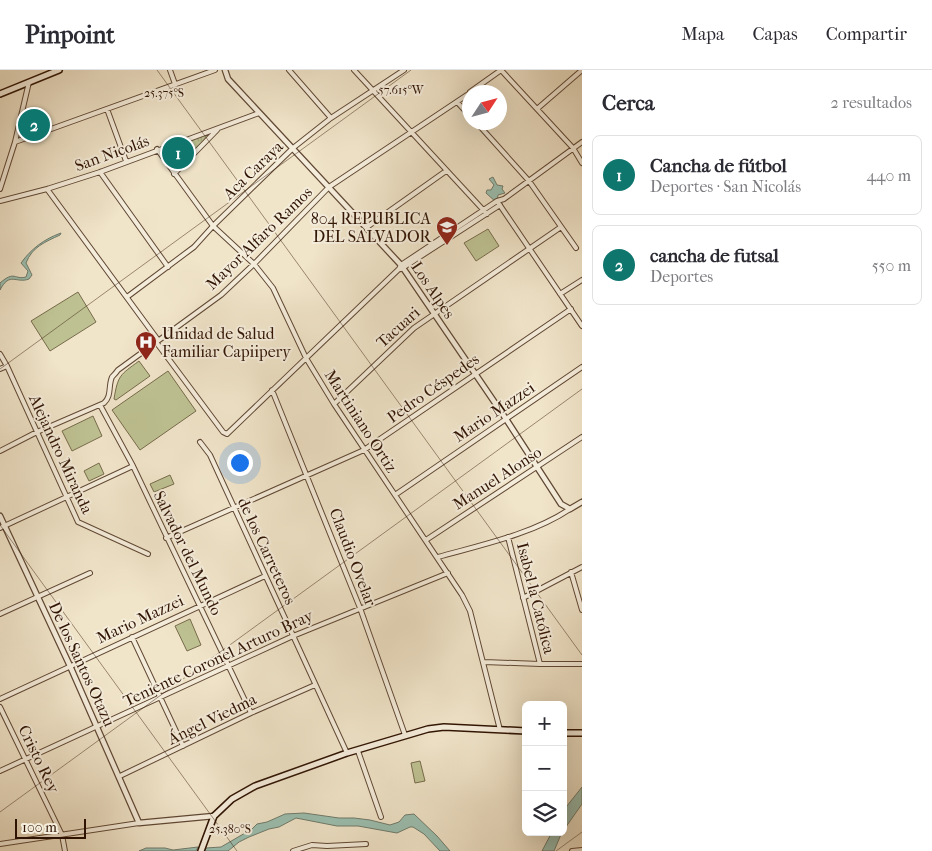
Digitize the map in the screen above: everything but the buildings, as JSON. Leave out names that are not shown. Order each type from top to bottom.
[{"type":"main road","points":[[0,94],[59,70]]},
{"type":"main road","points":[[201,851],[214,816],[241,793],[347,754],[428,729],[444,727],[522,731]]},
{"type":"main road","points":[[567,733],[582,733]]},
{"type":"street","points":[[170,70],[175,84]]},
{"type":"street","points":[[15,142],[215,70]]},
{"type":"street","name":"Los Alpes","points":[[225,70],[228,79],[258,113],[367,227],[401,267],[506,419],[561,504],[570,509]]},
{"type":"street","points":[[289,70],[330,118]]},
{"type":"street","points":[[354,70],[485,212]]},
{"type":"street","name":"Aca Caraya","points":[[127,297],[194,247],[293,148],[330,118],[404,70]]},
{"type":"street","points":[[501,70],[573,148],[582,163]]},
{"type":"street","name":"Mayor Alfaro Ramos","points":[[481,85],[501,70]]},
{"type":"street","points":[[537,110],[582,70]]},
{"type":"street","points":[[0,190],[15,142],[29,82]]},
{"type":"street","name":"Mayor Alfaro Ramos","points":[[100,405],[108,400],[112,378],[118,370],[221,295],[329,187],[462,99]]},
{"type":"street","points":[[457,102],[462,107]]},
{"type":"street","points":[[107,108],[126,161]]},
{"type":"street","name":"San Nicolás","points":[[0,201],[47,189],[100,172],[157,149],[258,113]]},
{"type":"street","points":[[174,174],[218,128]]},
{"type":"street","points":[[483,130],[529,181],[576,248]]},
{"type":"street","points":[[47,189],[127,297],[222,432],[227,434],[401,267],[498,204],[582,142]]},
{"type":"street","name":"Martiniano Ortiz","points":[[157,149],[213,226],[254,264],[273,288],[306,358],[334,404],[448,573],[470,611],[500,730]]},
{"type":"street","points":[[367,227],[446,171]]},
{"type":"street","points":[[100,172],[168,267]]},
{"type":"street","points":[[498,204],[582,326]]},
{"type":"street","name":"Tacuari","points":[[334,404],[414,328],[433,313],[561,227]]},
{"type":"street","points":[[560,294],[582,280]]},
{"type":"street","name":"Pedro Céspedes","points":[[166,538],[364,450],[571,309]]},
{"type":"street","name":"Alejandro Miranda","points":[[0,354],[78,522],[148,554]]},
{"type":"street","points":[[0,369],[7,366]]},
{"type":"street","name":"Mario Mazzei","points":[[395,495],[582,367]]},
{"type":"street","name":"Claudio Ovelar","points":[[272,390],[308,475],[360,608],[405,735]]},
{"type":"street","points":[[0,451],[37,432],[100,405]]},
{"type":"street","name":"Salvador del Mundo","points":[[100,405],[200,605],[250,713]]},
{"type":"street","name":"Manuel Alonso","points":[[426,540],[582,437]]},
{"type":"street","name":"de los Carreteros","points":[[200,442],[210,455],[347,754]]},
{"type":"street","points":[[2,527],[132,466]]},
{"type":"street","points":[[438,557],[508,537],[562,514],[582,502]]},
{"type":"street","name":"De los Santos Otazu","points":[[0,516],[2,527],[38,596],[120,776],[139,823]]},
{"type":"street","name":"Isabel la Católica","points":[[508,537],[540,664]]},
{"type":"street","points":[[523,598],[582,567]]},
{"type":"street","points":[[571,572],[582,610]]},
{"type":"street","points":[[0,614],[90,573]]},
{"type":"street","name":"Teniente Coronel Arturo Bray","points":[[0,771],[293,636],[448,573]]},
{"type":"street","name":"Mario Mazzei","points":[[0,699],[264,576]]},
{"type":"street","points":[[132,637],[183,746]]},
{"type":"street","points":[[484,662],[582,664]]},
{"type":"street","name":"Ángel Viedma","points":[[120,776],[250,713],[315,685]]},
{"type":"street","name":"Cristo Rey","points":[[0,707],[62,835],[65,851]]},
{"type":"street","points":[[358,751],[381,817]]},
{"type":"street","points":[[0,844],[139,823],[214,816]]},
{"type":"street","points":[[293,851],[312,845],[328,848],[366,844]]},
{"type":"street","points":[[572,851],[582,850]]},
{"type":"green space","points":[[39,118],[42,126],[29,132],[25,123]]},
{"type":"green space","points":[[216,129],[174,173],[159,150]]},
{"type":"green space","points":[[488,229],[499,246],[476,261],[464,243]]},
{"type":"green space","points":[[78,292],[96,322],[50,351],[31,321]]},
{"type":"green space","points":[[139,361],[150,376],[116,400],[114,399],[121,376]]},
{"type":"green space","points":[[168,371],[196,411],[140,450],[112,410]]},
{"type":"green space","points":[[93,416],[102,436],[72,451],[62,431]]},
{"type":"green space","points":[[99,463],[104,474],[89,481],[84,471]]},
{"type":"green space","points":[[170,475],[174,484],[154,492],[150,484]]},
{"type":"green space","points":[[190,619],[201,645],[187,651],[175,626]]},
{"type":"green space","points":[[420,761],[425,781],[415,783],[411,763]]},
{"type":"shaded area","points":[[493,177],[497,185],[503,186],[502,189],[505,193],[498,195],[497,203],[486,193],[494,185],[489,179]]},
{"type":"shaded area","points":[[61,233],[40,246],[29,257],[26,263],[32,275],[29,279],[10,279],[0,290],[0,283],[9,277],[26,277],[28,271],[21,263],[44,241]]},
{"type":"shaded area","points":[[582,787],[582,804],[567,825],[567,806]]},
{"type":"shaded area","points":[[304,813],[370,820],[390,825],[399,822],[405,815],[414,814],[450,851],[440,851],[424,834],[413,827],[397,833],[358,826],[337,826],[296,818],[279,827],[249,837],[228,851],[205,851],[206,848],[221,847],[252,829],[257,824],[285,814]]},
{"type":"shaded area","points":[[550,836],[560,836],[554,851],[542,851]]},
{"type":"shaded area","points":[[198,847],[196,851],[139,851],[146,848],[173,850]]},
{"type":"place","name":"cancha de futsal","points":[[34,125]]},
{"type":"place","name":"Cancha de fútbol","points":[[178,153]]},
{"type":"place","name":"804 REPUBLICA DEL SALVADOR","points":[[447,246]]},
{"type":"place","name":"Unidad de Salud Familiar Capiipery","points":[[146,361]]}]
